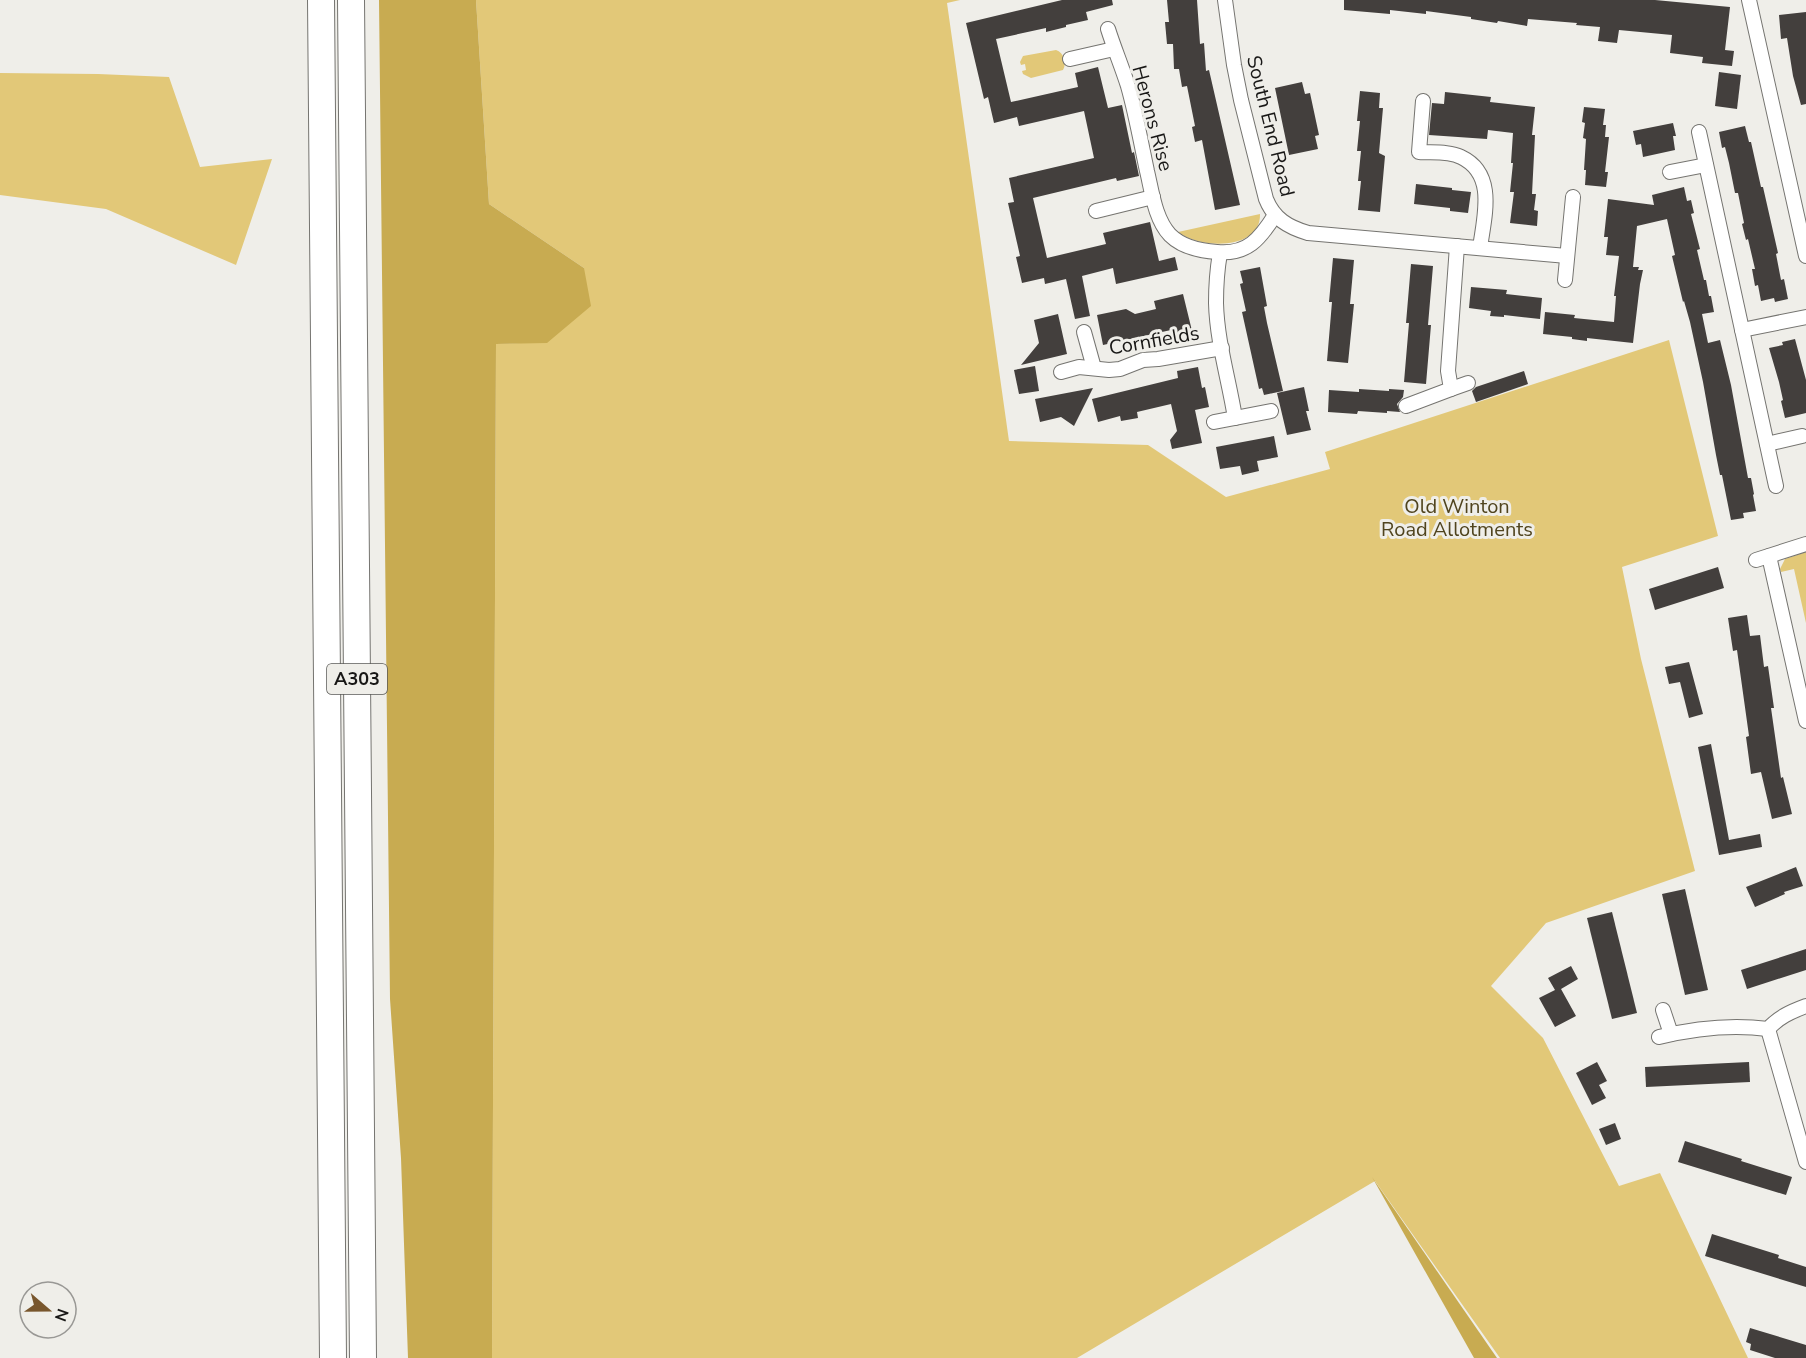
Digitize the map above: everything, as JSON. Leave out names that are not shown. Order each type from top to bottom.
[{"type":"highway","name":"A303","points":[[321,0],[333,1358]]},
{"type":"highway","name":"A303","points":[[351,0],[363,1358]]},
{"type":"street","name":"South End Road","points":[[1226,0],[1234,65],[1266,199],[1275,215],[1287,225],[1308,233],[1567,255]]},
{"type":"street","points":[[1749,0],[1806,256]]},
{"type":"street","name":"Herons Rise","points":[[1108,29],[1127,85],[1153,197],[1160,219],[1172,237],[1187,246],[1220,253],[1246,248],[1261,236],[1275,215]]},
{"type":"street","name":"Herons Rise","points":[[1070,59],[1114,49]]},
{"type":"street","points":[[1423,101],[1419,152],[1461,157],[1477,170],[1484,182],[1485,197],[1480,248]]},
{"type":"street","points":[[1698,132],[1776,486]]},
{"type":"street","points":[[1670,172],[1706,165]]},
{"type":"street","name":"Herons Rise","points":[[1096,211],[1153,197]]},
{"type":"street","points":[[1565,280],[1573,197]]},
{"type":"street","points":[[1451,389],[1448,371],[1457,246]]},
{"type":"street","name":"Cornfields","points":[[1220,253],[1216,305],[1234,418]]},
{"type":"street","points":[[1742,330],[1806,317]]},
{"type":"street","name":"Cornfields","points":[[1084,332],[1094,368]]},
{"type":"street","name":"Cornfields","points":[[1061,372],[1079,367],[1120,369],[1151,358],[1158,359],[1222,348]]},
{"type":"street","points":[[1406,406],[1468,383]]},
{"type":"street","points":[[1214,422],[1270,411]]},
{"type":"street","points":[[1767,444],[1802,436]]},
{"type":"street","points":[[1806,544],[1763,558],[1806,720]]},
{"type":"street","points":[[1768,1029],[1777,1019],[1806,1006]]},
{"type":"street","points":[[1663,1010],[1665,1036],[1729,1026],[1768,1029]]},
{"type":"street","points":[[1768,1029],[1806,1162]]},
{"type":"green space","name":"Old Winton Road Allotments","points":[[476,0],[960,0],[947,3],[1009,441],[1148,445],[1226,497],[1330,469],[1325,452],[1669,340],[1718,536],[1622,567],[1641,659],[1695,871],[1546,923],[1491,986],[1543,1038],[1619,1186],[1660,1173],[1748,1358],[1500,1358],[1375,1181],[1077,1358],[492,1358],[496,344],[547,342],[584,268],[489,204]]},
{"type":"green space","points":[[1056,50],[1064,59],[1063,70],[1031,78],[1023,74],[1022,71],[1026,70],[1025,64],[1021,65],[1020,62],[1023,56]]},
{"type":"green space","points":[[0,73],[169,77],[200,167],[272,159],[236,265],[106,209],[0,195]]},
{"type":"green space","points":[[1260,214],[1258,226],[1251,235],[1227,243],[1200,242],[1178,232]]},
{"type":"green space","points":[[1806,552],[1806,623],[1794,569],[1781,572],[1780,569],[1785,559]]},
{"type":"shaded area","points":[[379,0],[476,0],[489,204],[584,268],[591,306],[547,343],[496,344],[492,1358],[408,1358],[401,1158],[390,999]]},
{"type":"shaded area","points":[[1372,1177],[1497,1358],[1474,1358]]},
{"type":"building","points":[[1062,0],[1112,0],[1113,5],[1086,12],[1088,20],[1066,25],[1066,27],[1046,32],[1046,28],[996,39],[1011,102],[1078,87],[1075,73],[1098,67],[1108,108],[1122,105],[1139,176],[1117,181],[1116,178],[1033,198],[1047,258],[1106,244],[1103,233],[1150,222],[1159,261],[1175,257],[1178,270],[1116,284],[1113,268],[1082,276],[1090,316],[1075,319],[1066,279],[1045,284],[1044,278],[1022,283],[1016,257],[1020,256],[1008,203],[1014,202],[1009,178],[1094,158],[1084,111],[1019,126],[1017,117],[994,123],[988,97],[984,99],[966,23]]},
{"type":"building","points":[[1167,0],[1197,0],[1200,44],[1204,43],[1206,71],[1209,70],[1240,205],[1215,210],[1202,140],[1195,142],[1192,127],[1195,126],[1187,86],[1182,87],[1179,69],[1174,69],[1173,44],[1167,44],[1165,22],[1169,22]]},
{"type":"building","points":[[1344,0],[1655,0],[1730,7],[1725,50],[1734,51],[1732,66],[1702,63],[1703,57],[1670,53],[1672,35],[1619,30],[1617,43],[1598,41],[1600,27],[1576,25],[1577,23],[1528,19],[1527,26],[1426,11],[1426,14],[1390,10],[1390,14],[1344,10]]},
{"type":"building","points":[[1806,12],[1806,104],[1801,105],[1793,76],[1787,38],[1781,39],[1779,15]]},
{"type":"building","points":[[1719,72],[1741,75],[1737,109],[1715,106]]},
{"type":"building","points":[[1302,82],[1305,94],[1310,93],[1319,135],[1315,136],[1318,149],[1289,155],[1275,88]]},
{"type":"building","points":[[1360,91],[1380,93],[1379,108],[1383,108],[1379,153],[1385,156],[1380,212],[1358,210],[1361,181],[1358,181],[1361,151],[1357,151]]},
{"type":"building","points":[[1445,92],[1491,97],[1490,102],[1535,107],[1532,135],[1535,135],[1532,194],[1536,194],[1534,210],[1538,211],[1537,226],[1510,223],[1514,192],[1510,192],[1513,133],[1488,130],[1487,139],[1429,135],[1432,103],[1444,104]]},
{"type":"building","points":[[1584,107],[1605,109],[1603,125],[1606,125],[1605,137],[1609,137],[1605,172],[1608,172],[1606,187],[1585,185],[1586,139],[1583,138],[1585,123],[1582,122]]},
{"type":"building","points":[[1673,123],[1676,136],[1673,136],[1675,150],[1643,157],[1641,144],[1636,145],[1633,131]]},
{"type":"building","points":[[1745,126],[1761,187],[1763,187],[1778,253],[1776,254],[1781,280],[1784,279],[1788,299],[1775,302],[1774,298],[1761,301],[1758,285],[1755,286],[1752,269],[1755,269],[1742,224],[1744,223],[1738,193],[1735,193],[1725,147],[1722,148],[1719,132]]},
{"type":"building","points":[[1416,184],[1471,192],[1468,213],[1450,211],[1450,208],[1414,204]]},
{"type":"building","points":[[1684,187],[1687,201],[1691,200],[1694,213],[1691,214],[1700,249],[1697,250],[1714,312],[1702,314],[1708,343],[1720,340],[1731,385],[1748,478],[1751,478],[1754,494],[1756,511],[1743,513],[1744,518],[1731,520],[1690,322],[1672,256],[1675,255],[1667,219],[1637,226],[1633,267],[1643,270],[1633,343],[1587,338],[1587,341],[1543,334],[1545,312],[1614,322],[1616,296],[1614,296],[1619,256],[1606,255],[1608,237],[1604,237],[1608,199],[1654,205],[1652,195]]},
{"type":"building","points":[[1333,258],[1354,260],[1350,304],[1354,304],[1348,363],[1327,361]]},
{"type":"building","points":[[1411,264],[1433,266],[1426,384],[1404,382]]},
{"type":"building","points":[[1260,267],[1267,306],[1264,307],[1283,391],[1264,395],[1262,388],[1259,389],[1242,312],[1246,311],[1240,284],[1243,283],[1240,271]]},
{"type":"building","points":[[1471,287],[1507,290],[1506,294],[1542,298],[1540,319],[1504,315],[1504,317],[1490,316],[1491,311],[1469,308]]},
{"type":"building","points":[[1183,294],[1194,339],[1174,343],[1171,330],[1103,345],[1097,315],[1126,309],[1135,314],[1156,309],[1154,301]]},
{"type":"building","points":[[1058,314],[1067,354],[1021,365],[1039,343],[1034,320]]},
{"type":"building","points":[[1795,339],[1806,380],[1806,413],[1785,418],[1779,382],[1769,348]]},
{"type":"building","points":[[1035,366],[1039,391],[1019,394],[1014,370]]},
{"type":"building","points":[[1198,367],[1209,407],[1195,410],[1202,443],[1172,449],[1170,440],[1177,431],[1171,404],[1137,412],[1138,418],[1121,421],[1120,416],[1098,422],[1092,399],[1178,378],[1177,371]]},
{"type":"building","points":[[1524,371],[1528,384],[1476,402],[1472,391],[1476,387]]},
{"type":"building","points":[[1304,387],[1309,411],[1306,411],[1311,430],[1287,435],[1277,393]]},
{"type":"building","points":[[1093,388],[1074,426],[1061,417],[1040,422],[1035,399]]},
{"type":"building","points":[[1359,389],[1404,390],[1403,397],[1397,404],[1400,412],[1358,411],[1357,414],[1328,412],[1329,390],[1359,392]]},
{"type":"building","points":[[1274,436],[1278,457],[1257,461],[1259,471],[1242,475],[1240,466],[1220,469],[1216,447]]},
{"type":"building","points":[[1718,567],[1724,588],[1655,610],[1649,589]]},
{"type":"building","points":[[1747,615],[1750,636],[1760,635],[1764,667],[1768,666],[1774,708],[1771,708],[1781,778],[1783,777],[1792,814],[1772,819],[1761,772],[1751,774],[1746,737],[1749,736],[1737,650],[1733,651],[1728,618]]},
{"type":"building","points":[[1689,662],[1703,714],[1689,718],[1680,682],[1669,684],[1665,667]]},
{"type":"building","points":[[1711,744],[1729,840],[1760,834],[1762,847],[1719,855],[1698,747]]},
{"type":"building","points":[[1796,867],[1803,886],[1784,892],[1785,894],[1755,907],[1746,887]]},
{"type":"building","points":[[1685,889],[1708,990],[1685,995],[1662,894]]},
{"type":"building","points":[[1612,912],[1637,1013],[1612,1019],[1587,918]]},
{"type":"building","points":[[1806,949],[1806,970],[1747,989],[1741,970]]},
{"type":"building","points":[[1571,966],[1578,979],[1561,989],[1576,1016],[1555,1027],[1539,998],[1555,990],[1548,978]]},
{"type":"building","points":[[1597,1062],[1607,1081],[1599,1085],[1606,1098],[1592,1105],[1576,1073]]},
{"type":"building","points":[[1749,1062],[1750,1082],[1646,1087],[1645,1067]]},
{"type":"building","points":[[1615,1123],[1621,1139],[1606,1145],[1599,1129]]},
{"type":"building","points":[[1685,1141],[1792,1177],[1786,1195],[1678,1162]]},
{"type":"building","points":[[1712,1234],[1779,1255],[1778,1258],[1806,1267],[1806,1287],[1705,1256]]},
{"type":"building","points":[[1750,1328],[1806,1345],[1806,1358],[1775,1358],[1750,1350],[1751,1344],[1746,1342]]}]
